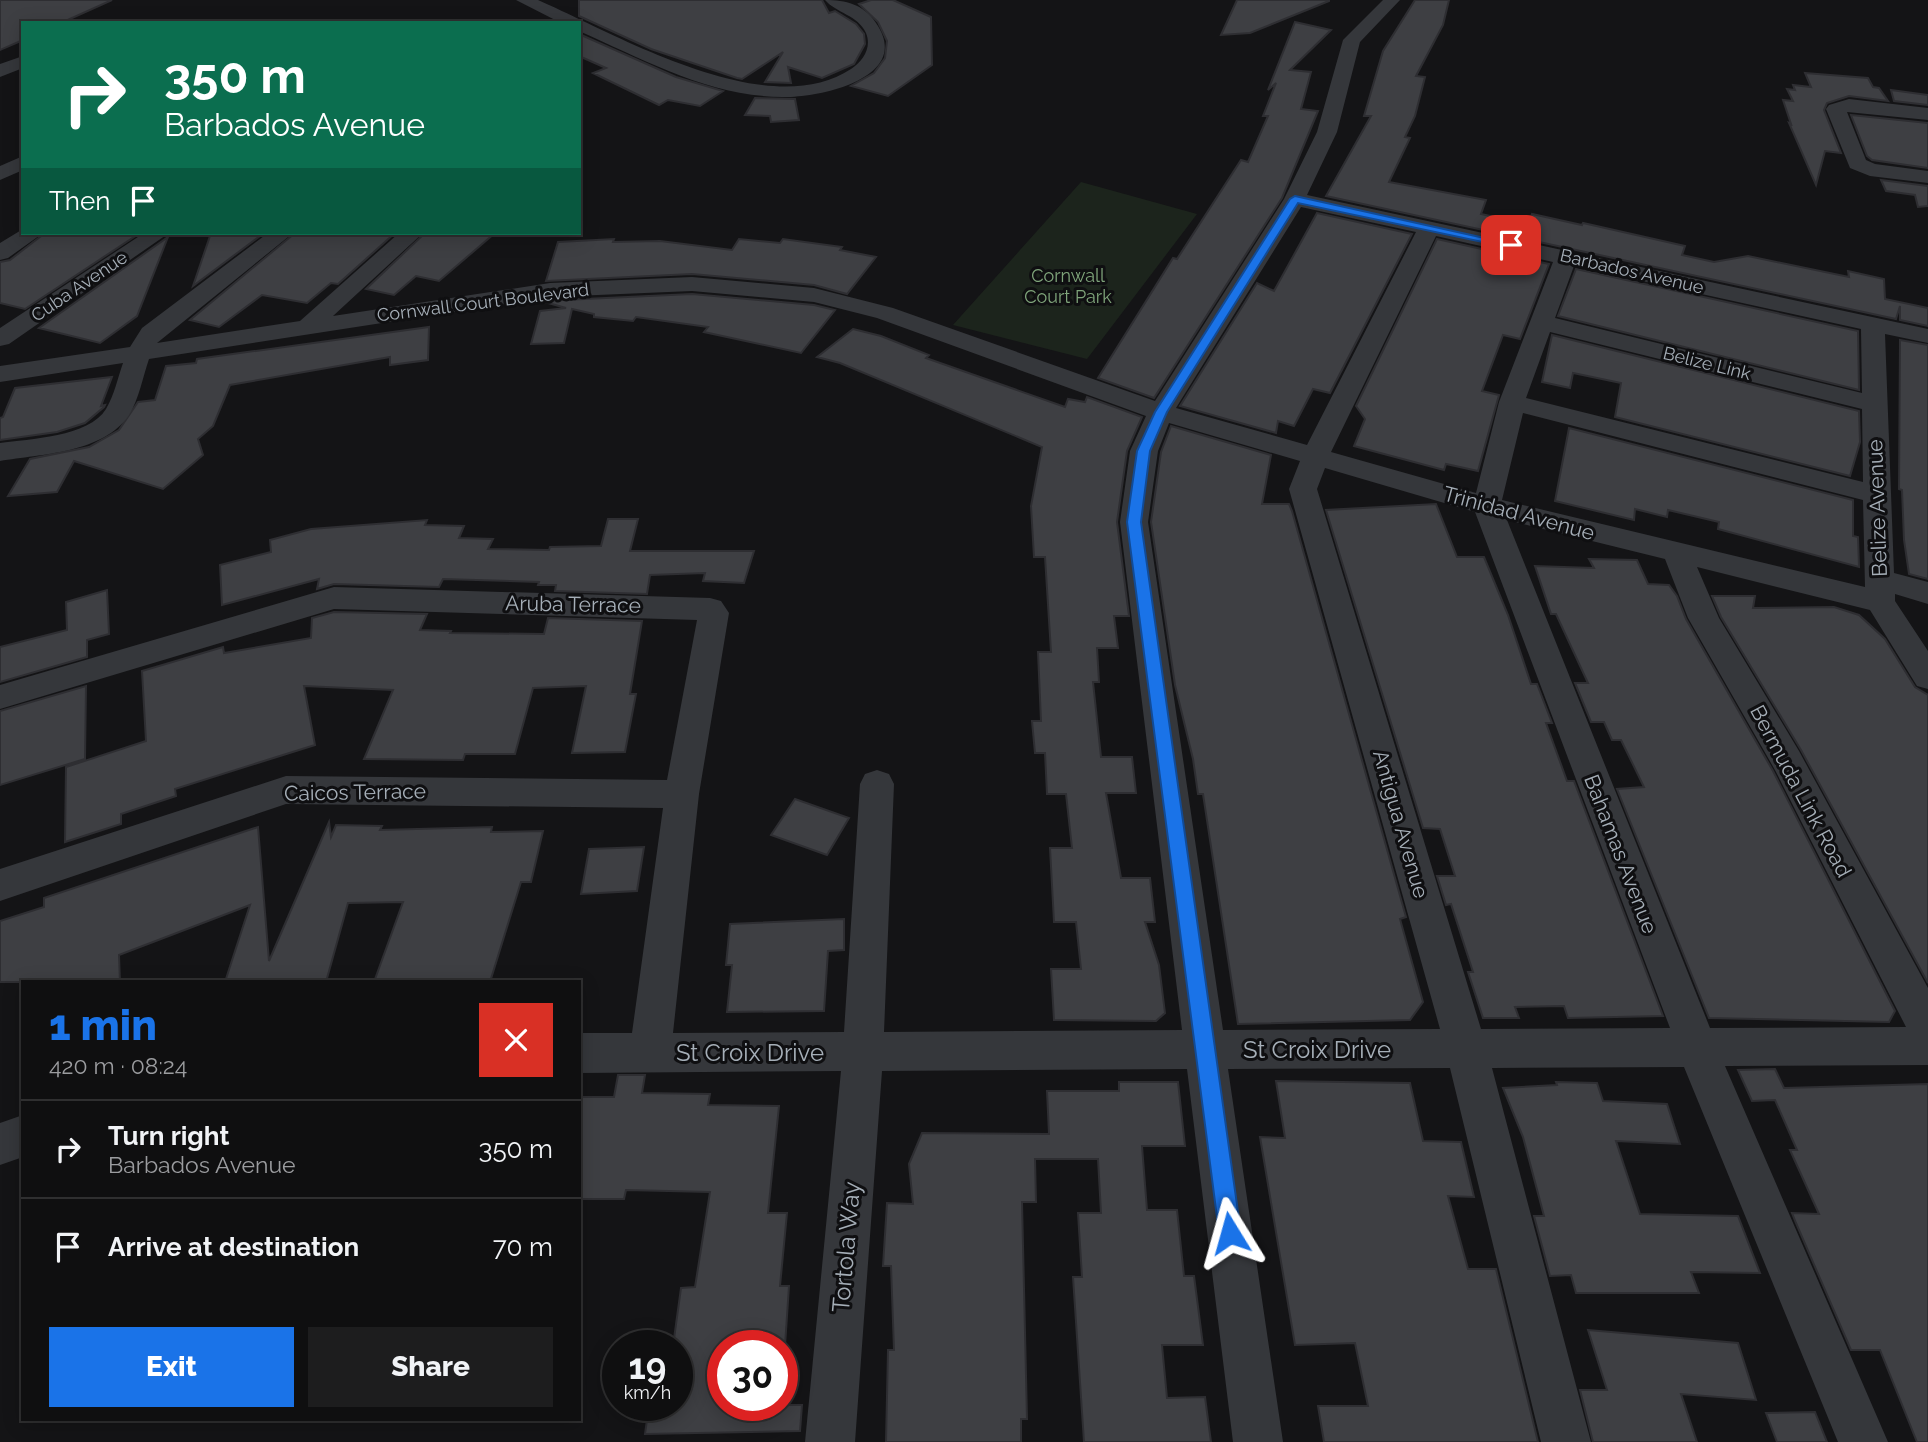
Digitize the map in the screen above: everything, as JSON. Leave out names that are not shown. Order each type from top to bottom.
[{"type":"street","points":[[524,0],[573,21]]},
{"type":"street","points":[[581,24],[717,84],[797,91],[828,87],[852,76],[870,62],[878,46],[876,32],[867,19],[833,0]]},
{"type":"street","points":[[1362,0],[1388,3]]},
{"type":"street","points":[[1258,1442],[1134,522],[1144,451],[1161,412],[1295,199],[1327,132],[1352,40],[1388,3]]},
{"type":"street","points":[[0,71],[21,62]]},
{"type":"street","points":[[1928,114],[1849,106],[1836,109],[1857,164],[1870,170],[1928,177]]},
{"type":"street","points":[[0,174],[21,163]]},
{"type":"street","name":"Barbados Avenue","points":[[1295,199],[1566,256],[1873,326],[1928,335]]},
{"type":"street","name":"Antigua Avenue","points":[[1429,227],[1316,455],[1303,489],[1466,1048],[1566,1442]]},
{"type":"street","points":[[0,253],[29,235]]},
{"type":"street","name":"Cuba Avenue","points":[[0,339],[156,235]]},
{"type":"street","points":[[0,452],[75,438],[112,419],[118,412],[139,352],[151,333],[279,235]]},
{"type":"street","points":[[309,325],[410,235]]},
{"type":"street","points":[[1487,506],[1512,402],[1566,256]]},
{"type":"street","name":"Cornwall Court Boulevard","points":[[0,374],[550,290],[692,284],[814,295],[885,313],[1161,412]]},
{"type":"street","name":"Belize Link","points":[[1541,322],[1874,404]]},
{"type":"street","name":"Belize Avenue","points":[[1873,326],[1879,591],[1928,677]]},
{"type":"street","points":[[1512,402],[1876,494]]},
{"type":"street","name":"Trinidad Avenue","points":[[1161,412],[1487,506],[1678,554],[1879,591],[1928,593]]},
{"type":"street","name":"Bahamas Avenue","points":[[1487,506],[1696,1046],[1863,1442]]},
{"type":"street","name":"Bermuda Link Road","points":[[1678,554],[1682,573],[1696,600],[1766,723],[1928,1028]]},
{"type":"street","name":"Aruba Terrace","points":[[0,697],[334,598],[704,607],[714,613],[682,794],[650,1052]]},
{"type":"street","name":"Tortola Way","points":[[830,1442],[863,1051],[877,784]]},
{"type":"street","name":"Caicos Terrace","points":[[0,885],[286,790],[682,794]]},
{"type":"street","name":"St Croix Drive","points":[[581,1052],[1928,1046]]},
{"type":"street","points":[[0,1144],[21,1137]]},
{"type":"green space","name":"Cornwall Court Park","points":[[1081,182],[1197,214],[1087,359],[953,325]]},
{"type":"building","points":[[0,0],[112,0],[65,21],[21,21],[21,41],[0,50]]},
{"type":"building","points":[[579,0],[822,0],[829,13],[835,11],[856,24],[864,34],[865,44],[854,64],[822,78],[788,67],[791,83],[765,82],[783,52],[742,79],[651,49],[579,16]]},
{"type":"building","points":[[871,0],[893,0],[931,17],[932,65],[888,96],[851,86],[874,73],[885,58],[887,41],[878,22],[859,4]]},
{"type":"building","points":[[1237,0],[1329,1],[1250,33],[1221,35]]},
{"type":"building","points":[[1415,0],[1449,0],[1443,25],[1416,76],[1425,77],[1415,116],[1405,137],[1410,138],[1389,182],[1486,200],[1481,214],[1528,224],[1532,214],[1582,225],[1583,223],[1685,246],[1682,255],[1714,262],[1748,256],[1849,277],[1848,271],[1884,279],[1885,299],[1928,308],[1928,326],[1900,320],[1900,306],[1896,319],[1326,196],[1371,116],[1364,116],[1383,51]]},
{"type":"building","points":[[1295,22],[1331,30],[1290,70],[1311,72],[1301,109],[1318,111],[1282,198],[1154,398],[1098,378],[1173,258],[1177,259],[1241,160],[1248,162],[1268,116],[1263,116],[1276,83],[1268,90]]},
{"type":"building","points":[[581,35],[676,77],[723,91],[700,106],[668,100],[659,105],[593,73],[606,68],[581,57]]},
{"type":"building","points":[[1805,73],[1868,78],[1873,87],[1879,88],[1888,101],[1849,96],[1827,103],[1824,110],[1841,153],[1825,151],[1816,185],[1789,123],[1791,124],[1783,100],[1793,101],[1787,89],[1795,90],[1793,85],[1811,87]]},
{"type":"building","points":[[1891,90],[1928,95],[1928,105],[1894,101]]},
{"type":"building","points":[[755,98],[795,99],[799,120],[771,122],[770,116],[745,115]]},
{"type":"building","points":[[1851,115],[1928,123],[1928,168],[1872,160],[1867,156]]},
{"type":"building","points":[[1881,180],[1928,186],[1928,206],[1918,207],[1915,195],[1886,191]]},
{"type":"building","points":[[1317,213],[1412,234],[1330,393],[1313,389],[1294,426],[1278,421],[1276,433],[1180,406],[1257,283],[1274,291]]},
{"type":"building","points":[[42,235],[137,235],[25,309],[0,303],[0,262],[10,260]]},
{"type":"building","points":[[210,235],[261,235],[193,286]]},
{"type":"building","points":[[293,235],[393,235],[338,284],[331,283],[307,303],[262,295],[219,327],[190,320]]},
{"type":"building","points":[[423,235],[493,235],[439,281],[416,276],[394,295],[366,289]]},
{"type":"building","points":[[168,237],[137,316],[100,343],[39,328]]},
{"type":"building","points":[[614,239],[613,242],[660,241],[732,250],[739,239],[780,243],[783,239],[842,247],[840,250],[876,257],[847,294],[814,285],[692,274],[546,281],[558,242]]},
{"type":"building","points":[[1437,239],[1549,264],[1520,339],[1503,335],[1482,391],[1499,395],[1478,471],[1446,464],[1444,470],[1354,446],[1365,419],[1356,406]]},
{"type":"building","points":[[1576,269],[1858,331],[1859,390],[1558,316]]},
{"type":"building","points":[[692,294],[814,305],[835,310],[801,353],[704,332],[708,327],[636,317],[633,321],[594,317],[594,314],[572,309],[564,343],[531,344],[540,311],[566,308],[541,301]]},
{"type":"building","points":[[429,327],[428,360],[390,365],[390,357],[230,385],[213,426],[198,439],[203,455],[163,489],[74,461],[57,492],[8,496],[30,459],[89,447],[119,430],[138,402],[155,400],[166,366],[196,363],[197,359]]},
{"type":"building","points":[[853,329],[881,336],[929,355],[926,358],[1065,407],[1068,399],[1085,402],[1087,397],[1142,417],[1127,451],[1117,522],[1129,616],[1114,616],[1118,648],[1097,648],[1099,682],[1093,682],[1101,757],[1132,757],[1136,793],[1106,793],[1121,878],[1150,878],[1155,922],[1145,922],[1159,965],[1165,1013],[1156,1021],[1054,1020],[1051,969],[1081,969],[1076,922],[1054,922],[1050,848],[1072,848],[1066,794],[1047,794],[1045,753],[1035,753],[1032,721],[1041,721],[1038,652],[1051,652],[1045,557],[1034,557],[1031,506],[1042,447],[840,363],[817,357]]},
{"type":"building","points":[[1552,335],[1859,411],[1860,442],[1850,476],[1615,417],[1621,383],[1573,373],[1570,388],[1542,382]]},
{"type":"building","points":[[1900,340],[1928,345],[1928,579],[1909,574],[1904,540],[1902,490],[1899,489]]},
{"type":"building","points":[[112,377],[101,406],[105,405],[104,407],[85,423],[57,432],[0,440],[0,418],[3,417],[15,388]]},
{"type":"building","points":[[1171,426],[1271,455],[1262,504],[1289,504],[1292,511],[1406,917],[1400,919],[1423,1002],[1410,1020],[1238,1024],[1203,794],[1198,794],[1193,759],[1175,685],[1151,522],[1161,452]]},
{"type":"building","points":[[1569,428],[1853,500],[1853,536],[1858,537],[1859,567],[1718,529],[1719,522],[1668,510],[1667,517],[1635,509],[1634,520],[1555,501]]},
{"type":"building","points":[[1436,504],[1457,557],[1484,557],[1508,615],[1531,684],[1537,684],[1552,723],[1546,723],[1567,781],[1574,781],[1663,1016],[1568,1018],[1564,1006],[1515,1007],[1519,1018],[1483,1018],[1468,972],[1473,972],[1451,904],[1446,905],[1437,876],[1455,876],[1440,829],[1423,828],[1326,510]]},
{"type":"building","points":[[608,519],[638,519],[630,551],[754,551],[744,583],[703,581],[705,573],[650,575],[647,594],[555,591],[556,585],[538,585],[539,582],[443,579],[439,587],[334,584],[317,589],[319,579],[222,605],[220,565],[271,552],[270,540],[311,529],[427,520],[425,525],[464,526],[459,538],[493,539],[488,549],[549,550],[550,547],[601,546]]},
{"type":"building","points":[[1589,559],[1637,560],[1648,584],[1669,585],[1677,596],[1686,619],[1773,771],[1895,1011],[1889,1022],[1709,1018],[1617,789],[1644,787],[1621,740],[1612,740],[1604,722],[1591,722],[1575,683],[1588,683],[1556,614],[1551,614],[1535,566],[1594,568]]},
{"type":"building","points":[[107,590],[109,634],[87,640],[87,657],[0,682],[0,647],[67,630],[66,602]]},
{"type":"building","points":[[1712,596],[1755,596],[1753,608],[1834,607],[1859,615],[1885,639],[1915,687],[1928,695],[1928,983],[1801,750],[1721,617]]},
{"type":"building","points":[[334,612],[427,614],[420,630],[451,631],[450,633],[544,634],[548,618],[642,621],[630,694],[636,694],[625,752],[572,753],[586,686],[533,688],[515,754],[465,754],[463,760],[364,759],[393,690],[304,686],[315,745],[175,789],[176,796],[121,814],[121,824],[65,842],[66,767],[146,741],[142,671],[223,647],[224,653],[311,638],[312,618]]},
{"type":"building","points":[[86,686],[85,759],[0,785],[0,711]]},
{"type":"building","points":[[795,799],[849,818],[827,855],[771,835]]},
{"type":"building","points":[[329,822],[331,837],[336,825],[382,826],[380,830],[492,827],[491,832],[543,831],[531,882],[521,882],[491,980],[375,980],[403,902],[348,903],[327,980],[226,980],[250,905],[119,955],[120,980],[0,982],[0,921],[44,907],[44,898],[258,827],[269,961]]},
{"type":"building","points":[[644,847],[637,891],[581,894],[589,849]]},
{"type":"building","points":[[844,919],[844,950],[828,951],[824,1011],[727,1012],[732,965],[726,965],[730,924]]},
{"type":"building","points":[[1775,1069],[1784,1088],[1928,1084],[1928,1442],[1917,1442],[1880,1350],[1851,1350],[1796,1223],[1792,1213],[1819,1214],[1790,1150],[1797,1150],[1775,1100],[1752,1101],[1738,1070]]},
{"type":"building","points":[[618,1075],[645,1075],[642,1093],[710,1094],[708,1105],[779,1106],[768,1213],[787,1213],[780,1286],[789,1286],[786,1330],[707,1330],[707,1421],[798,1421],[798,1405],[802,1405],[800,1431],[645,1434],[647,1421],[693,1421],[693,1330],[675,1330],[681,1288],[695,1287],[710,1192],[626,1190],[624,1199],[581,1199],[581,1097],[614,1097]]},
{"type":"building","points":[[1276,1081],[1410,1083],[1423,1141],[1461,1142],[1474,1197],[1448,1196],[1468,1269],[1496,1269],[1538,1442],[1324,1442],[1318,1406],[1368,1406],[1355,1343],[1295,1345],[1260,1137],[1285,1138]]},
{"type":"building","points":[[1119,1082],[1178,1082],[1185,1146],[1142,1146],[1147,1210],[1177,1210],[1184,1276],[1194,1276],[1203,1345],[1162,1345],[1167,1398],[1205,1397],[1211,1442],[1084,1442],[1073,1277],[1082,1277],[1078,1213],[1101,1213],[1098,1159],[1035,1159],[1036,1202],[1022,1202],[1027,1419],[1021,1419],[1021,1442],[886,1442],[888,1350],[894,1350],[891,1266],[883,1266],[887,1203],[913,1204],[909,1164],[922,1133],[1049,1134],[1047,1091],[1119,1091]]},
{"type":"building","points":[[1556,1082],[1597,1083],[1603,1101],[1667,1104],[1680,1144],[1616,1141],[1640,1214],[1738,1216],[1760,1273],[1691,1272],[1699,1293],[1576,1293],[1571,1275],[1550,1276],[1534,1216],[1544,1216],[1523,1137],[1503,1088],[1557,1085]]},
{"type":"building","points":[[1588,1330],[1738,1343],[1756,1400],[1681,1394],[1697,1442],[1593,1442],[1580,1390],[1607,1390]]},
{"type":"building","points":[[1815,1412],[1827,1442],[1777,1442],[1766,1413]]},
{"type":"route","points":[[1230,1233],[1134,522],[1144,451],[1161,412],[1295,199],[1511,245]]}]
